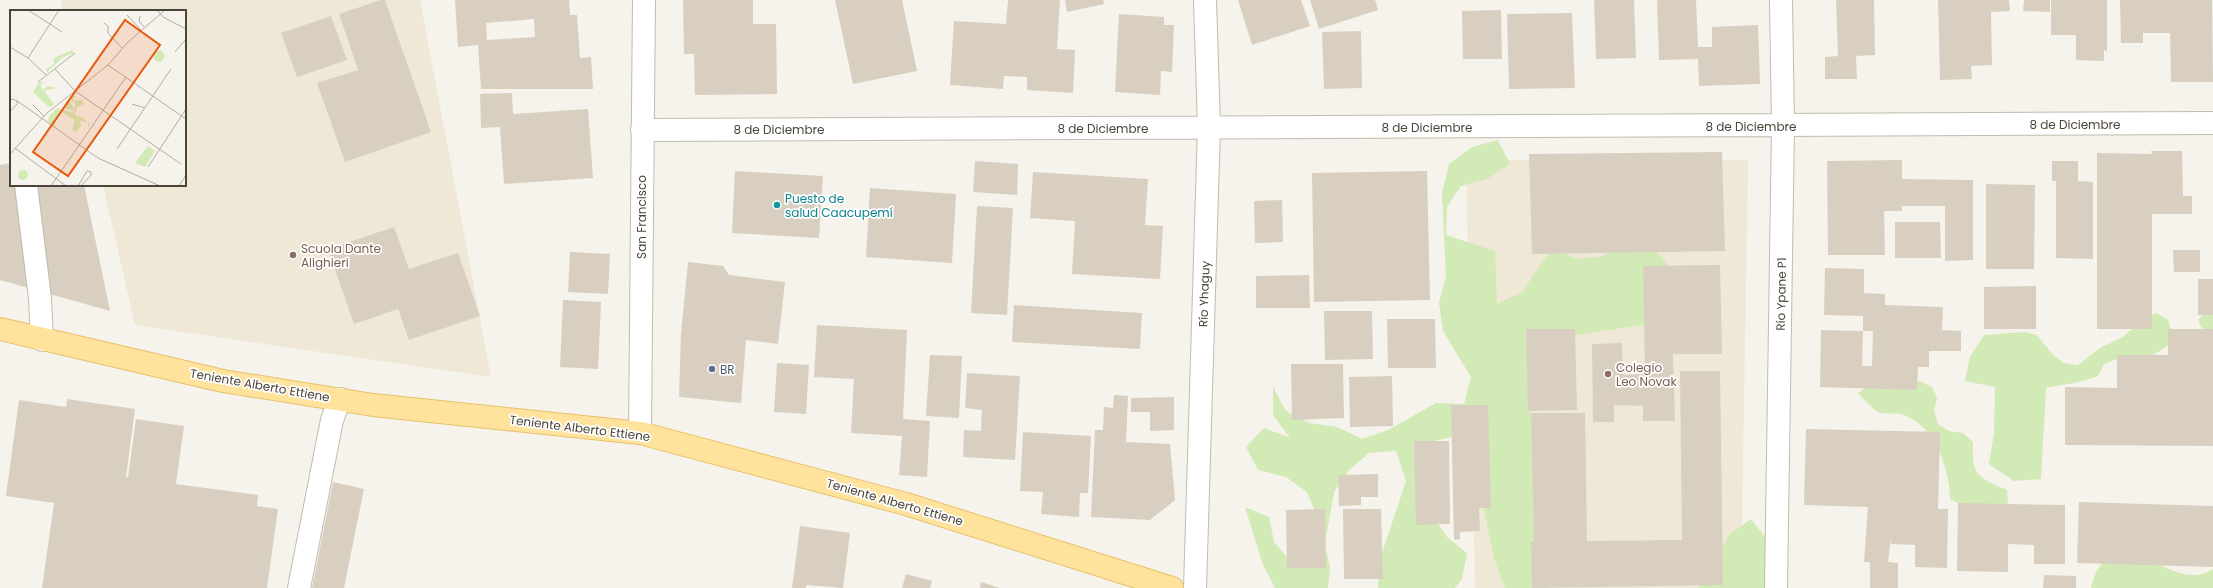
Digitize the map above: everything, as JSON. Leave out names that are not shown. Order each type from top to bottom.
[{"type":"main road","name":"Teniente Alberto Ettiene","points":[[0,329],[42,340],[223,380],[373,405],[640,433],[906,504],[1172,588]]},
{"type":"street","name":"San Francisco","points":[[640,433],[644,0]]},
{"type":"street","name":"Río Yhaguy","points":[[1195,588],[1210,127],[1206,0]]},
{"type":"street","name":"Río Ypane P1","points":[[1776,588],[1783,126],[1781,0]]},
{"type":"street","name":"8 de Diciembre","points":[[642,130],[2213,123]]},
{"type":"street","points":[[26,186],[40,298],[42,340]]},
{"type":"street","points":[[298,588],[332,420],[340,399]]},
{"type":"shaded area","name":"Scuola Dante Alighieri","points":[[61,0],[420,0],[491,377],[135,325],[103,186],[186,186],[186,10],[63,10]]},
{"type":"shaded area","name":"Colegio Leo Novak","points":[[1466,160],[1748,160],[1741,588],[1475,588]]},
{"type":"green space","points":[[1498,140],[1510,164],[1487,179],[1461,186],[1447,207],[1446,235],[1495,251],[1497,304],[1522,292],[1553,247],[1576,259],[1604,256],[1627,242],[1655,250],[1673,271],[1668,321],[1576,335],[1532,365],[1529,391],[1531,418],[1547,470],[1539,575],[1550,588],[1505,588],[1494,558],[1482,501],[1460,435],[1434,441],[1432,515],[1447,537],[1467,553],[1462,579],[1455,588],[1378,588],[1380,559],[1406,481],[1396,451],[1369,453],[1349,470],[1334,492],[1325,544],[1330,568],[1328,588],[1275,588],[1263,565],[1245,507],[1269,517],[1274,542],[1292,563],[1318,518],[1307,492],[1286,477],[1258,470],[1246,447],[1264,428],[1290,438],[1273,415],[1273,387],[1286,411],[1309,423],[1337,427],[1362,439],[1388,430],[1436,403],[1464,404],[1471,377],[1443,331],[1439,303],[1446,276],[1442,193],[1449,164],[1472,147]]},
{"type":"green space","points":[[2213,304],[2213,338],[2204,333],[2198,320]]},
{"type":"green space","points":[[2156,313],[2168,320],[2172,332],[2169,345],[2144,361],[2117,359],[2104,364],[2098,376],[2079,382],[2046,388],[2041,479],[2014,481],[1989,464],[1994,433],[1995,387],[1965,381],[1970,357],[1984,335],[2024,332],[2037,335],[2053,355],[2064,363],[2078,365],[2100,348],[2123,337],[2144,318]]},
{"type":"green space","points":[[1919,381],[1932,387],[1937,398],[1934,411],[1938,424],[1949,431],[1963,433],[1973,442],[1973,462],[1978,474],[1989,482],[2007,490],[2008,504],[1997,518],[1969,514],[1958,503],[1950,499],[1944,463],[1933,439],[1916,422],[1906,416],[1878,412],[1858,393],[1866,387],[1880,388]]},
{"type":"green space","points":[[1751,519],[1767,539],[1782,588],[1698,588],[1730,534]]},
{"type":"green space","points":[[2139,555],[2166,568],[2186,574],[2195,575],[2213,569],[2213,588],[2091,588],[2095,574],[2102,563]]},
{"type":"building","points":[[385,0],[431,132],[345,162],[317,83],[358,70],[339,14]]},
{"type":"building","points":[[455,0],[569,0],[570,15],[577,15],[580,58],[591,57],[593,89],[481,89],[478,45],[458,47]],"holes":[[[534,19],[535,37],[487,40],[486,23]]]},
{"type":"building","points":[[683,0],[753,0],[753,24],[776,24],[777,94],[695,95],[694,54],[684,54]]},
{"type":"building","points":[[835,0],[902,0],[917,71],[853,84]]},
{"type":"building","points":[[1008,0],[1060,0],[1057,49],[1075,50],[1073,93],[1027,90],[1027,77],[1004,76],[1003,89],[950,85],[954,21],[1006,24]]},
{"type":"building","points":[[1065,0],[1103,0],[1104,4],[1067,12]]},
{"type":"building","points":[[1238,0],[1301,0],[1310,26],[1252,45]]},
{"type":"building","points":[[1310,0],[1375,0],[1378,10],[1319,29]]},
{"type":"building","points":[[1594,0],[1634,0],[1636,58],[1596,59]]},
{"type":"building","points":[[1657,0],[1696,0],[1698,47],[1712,47],[1712,27],[1758,25],[1760,84],[1699,86],[1698,59],[1659,60]]},
{"type":"building","points":[[1836,0],[1874,0],[1875,55],[1856,56],[1857,79],[1825,79],[1825,57],[1838,56]]},
{"type":"building","points":[[1938,0],[2009,0],[2010,11],[1991,12],[1992,65],[1971,66],[1972,79],[1940,80]]},
{"type":"building","points":[[2024,0],[2050,0],[2050,12],[2023,11]]},
{"type":"building","points":[[2051,0],[2107,0],[2107,51],[2104,50],[2104,61],[2076,60],[2076,35],[2051,35]]},
{"type":"building","points":[[2120,0],[2212,0],[2213,82],[2171,82],[2170,33],[2143,33],[2143,43],[2121,43]]},
{"type":"building","points":[[1501,10],[1502,59],[1463,59],[1462,11]]},
{"type":"building","points":[[1572,13],[1575,88],[1509,89],[1507,14]]},
{"type":"building","points":[[1119,14],[1164,17],[1164,25],[1174,25],[1172,72],[1161,71],[1160,95],[1115,92]]},
{"type":"building","points":[[331,16],[347,60],[297,77],[281,33]]},
{"type":"building","points":[[1361,31],[1362,88],[1324,89],[1322,32]]},
{"type":"building","points":[[512,93],[513,114],[588,109],[593,178],[504,184],[500,127],[481,128],[480,94]]},
{"type":"building","points":[[2151,151],[2182,151],[2183,196],[2192,196],[2192,214],[2152,214],[2152,329],[2097,329],[2097,153],[2152,154]]},
{"type":"building","points":[[1722,152],[1725,251],[1532,254],[1529,154]]},
{"type":"building","points":[[1902,160],[1902,179],[1973,180],[1973,260],[1945,261],[1945,206],[1902,206],[1902,211],[1884,211],[1885,255],[1828,255],[1827,161]]},
{"type":"building","points":[[975,161],[1018,164],[1017,195],[973,192]]},
{"type":"building","points":[[2052,161],[2078,161],[2078,181],[2093,182],[2093,259],[2056,258],[2056,181],[2052,181]]},
{"type":"building","points":[[10,163],[10,186],[84,186],[110,311],[0,280],[0,165]]},
{"type":"building","name":"Puesto de salud Caacupemí","points":[[735,171],[823,176],[819,238],[732,233]]},
{"type":"building","points":[[1427,171],[1430,300],[1314,302],[1312,173]]},
{"type":"building","points":[[1033,172],[1148,179],[1145,225],[1163,226],[1160,279],[1072,274],[1075,221],[1030,218]]},
{"type":"building","points":[[1986,184],[2035,185],[2034,269],[1986,269]]},
{"type":"building","points":[[870,188],[956,194],[952,263],[866,257]]},
{"type":"building","points":[[1282,200],[1283,242],[1255,243],[1254,201]]},
{"type":"building","points":[[977,206],[1013,208],[1007,315],[971,313]]},
{"type":"building","points":[[1895,222],[1940,222],[1941,258],[1895,258]]},
{"type":"building","points":[[394,227],[409,269],[458,253],[480,316],[409,340],[398,309],[354,324],[328,249]]},
{"type":"building","points":[[2173,250],[2200,250],[2200,272],[2174,272]]},
{"type":"building","points":[[570,252],[610,254],[608,294],[568,292]]},
{"type":"building","points":[[688,262],[723,266],[729,275],[785,282],[778,344],[746,340],[741,403],[679,397],[681,334]]},
{"type":"building","points":[[1720,265],[1722,354],[1673,354],[1675,421],[1643,421],[1643,406],[1614,405],[1614,422],[1593,422],[1592,344],[1622,343],[1623,375],[1645,374],[1643,266]]},
{"type":"building","points":[[1825,268],[1864,269],[1864,293],[1885,294],[1885,305],[1943,307],[1942,330],[1961,331],[1961,351],[1929,351],[1929,367],[1918,367],[1917,390],[1820,387],[1821,330],[1863,331],[1863,316],[1824,315]],"holes":[[[1863,331],[1873,331],[1872,366],[1862,366]]]},
{"type":"building","points":[[1309,275],[1310,308],[1256,308],[1256,276]]},
{"type":"building","points":[[2198,279],[2213,279],[2213,315],[2198,315]]},
{"type":"building","points":[[2036,286],[2036,329],[1984,329],[1984,287]]},
{"type":"building","points":[[563,300],[601,302],[598,369],[560,367]]},
{"type":"building","points":[[1014,305],[1142,313],[1140,349],[1012,342]]},
{"type":"building","points":[[1324,311],[1372,311],[1373,359],[1325,360]]},
{"type":"building","points":[[1387,319],[1435,319],[1436,368],[1388,368]]},
{"type":"building","points":[[817,325],[907,330],[903,419],[930,421],[927,477],[899,475],[902,436],[851,433],[854,379],[814,377]]},
{"type":"building","points":[[1526,329],[1575,329],[1577,410],[1528,411]]},
{"type":"building","points":[[2168,329],[2213,329],[2213,446],[2065,445],[2065,387],[2117,388],[2117,355],[2168,355]]},
{"type":"building","points":[[930,355],[962,356],[959,418],[926,416]]},
{"type":"building","points":[[777,363],[809,365],[806,414],[774,412]]},
{"type":"building","points":[[1291,364],[1343,364],[1344,418],[1292,420]]},
{"type":"building","points":[[1680,371],[1720,371],[1723,585],[1532,588],[1531,542],[1534,542],[1531,413],[1585,413],[1587,541],[1682,540]]},
{"type":"building","points":[[967,373],[1020,376],[1015,460],[963,457],[964,430],[981,431],[982,410],[965,408]]},
{"type":"building","points":[[1392,376],[1393,426],[1350,427],[1349,377]]},
{"type":"building","points":[[1114,395],[1128,396],[1126,442],[1170,444],[1175,500],[1150,520],[1091,517],[1095,430],[1103,430],[1104,407],[1113,408]]},
{"type":"building","points":[[1174,397],[1174,430],[1150,431],[1150,412],[1131,412],[1131,398]]},
{"type":"building","points":[[67,399],[135,409],[126,477],[128,477],[136,419],[184,426],[176,484],[258,495],[257,506],[278,509],[267,588],[42,588],[54,503],[6,496],[19,400],[66,407]]},
{"type":"building","points":[[1451,405],[1488,405],[1491,508],[1479,508],[1480,531],[1460,532],[1460,539],[1454,540]]},
{"type":"building","points":[[1806,429],[1940,432],[1938,509],[1948,509],[1947,568],[1915,567],[1915,545],[1891,544],[1891,538],[1888,562],[1898,563],[1898,588],[1870,588],[1870,562],[1864,562],[1868,507],[1804,505]]},
{"type":"building","points":[[1023,432],[1091,436],[1088,493],[1080,493],[1079,517],[1041,514],[1043,492],[1020,491]]},
{"type":"building","points":[[1414,441],[1449,441],[1450,524],[1416,525]]},
{"type":"building","points":[[1378,474],[1378,497],[1361,497],[1361,505],[1339,506],[1338,475]]},
{"type":"building","points":[[333,482],[364,489],[344,588],[312,588]]},
{"type":"building","points":[[2079,502],[2213,506],[2213,567],[2077,563]]},
{"type":"building","points":[[1958,503],[2065,505],[2065,564],[2034,564],[2034,545],[2008,544],[2008,572],[1957,571]]},
{"type":"building","points":[[1325,509],[1326,568],[1287,568],[1286,510]]},
{"type":"building","points":[[1343,509],[1381,509],[1383,579],[1344,579]]},
{"type":"building","points":[[800,526],[850,533],[843,588],[806,585],[806,588],[792,588]]},
{"type":"building","points":[[906,574],[932,581],[930,588],[902,588]]},
{"type":"building","points":[[2044,575],[2076,576],[2076,588],[2043,588]]},
{"type":"building","points":[[981,582],[1000,588],[980,588]]},
{"type":"place","name":"Puesto de salud Caacupemí","points":[[777,205]]},
{"type":"place","name":"Scuola Dante Alighieri","points":[[293,255]]},
{"type":"place","name":"BR","points":[[712,369]]},
{"type":"place","name":"Colegio Leo Novak","points":[[1608,374]]}]
